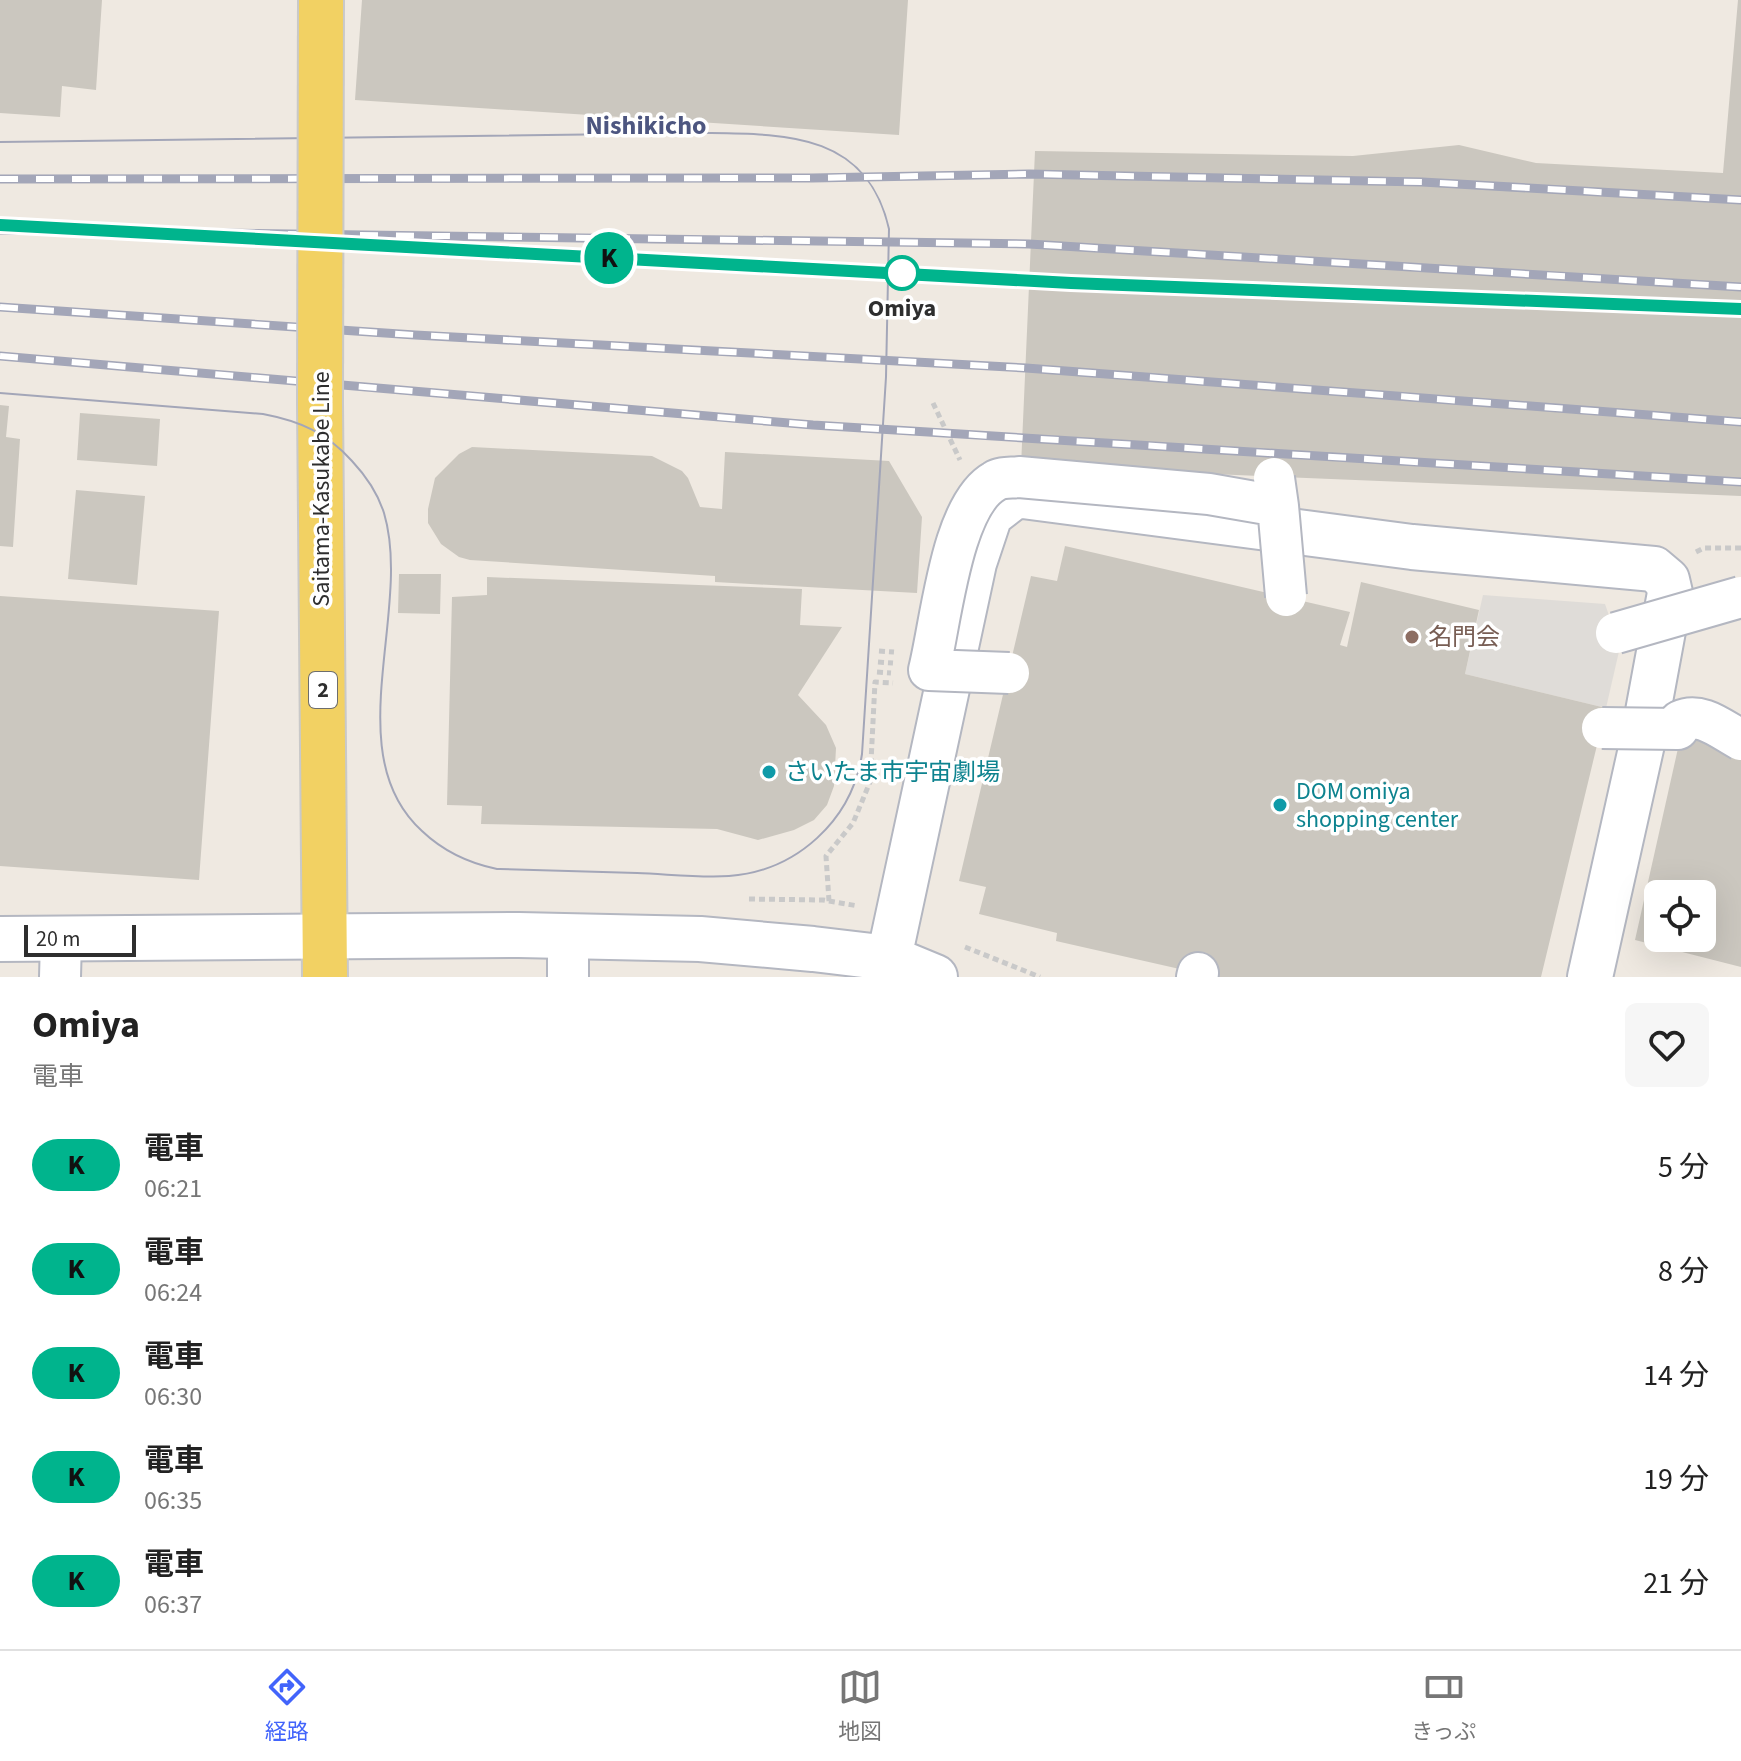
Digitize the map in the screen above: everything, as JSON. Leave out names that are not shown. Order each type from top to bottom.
[{"type":"main road","name":"Saitama-Kasukabe Line","points":[[321,0],[320,403],[325,957]]},
{"type":"street","points":[[1009,673],[928,678],[955,548],[966,514],[978,494],[997,479],[1019,477],[1209,494],[1276,492],[1286,596]]},
{"type":"street","points":[[887,968],[974,563],[990,515],[1016,495],[1412,547],[1654,569],[1667,580],[1670,593],[1596,975]]},
{"type":"street","points":[[1616,633],[1741,597]]},
{"type":"street","points":[[1602,728],[1678,729],[1680,721],[1699,717],[1741,740]]},
{"type":"street","points":[[0,939],[60,959],[568,957],[700,939],[813,949],[887,968],[944,960]]},
{"type":"path","points":[[933,403],[963,466]]},
{"type":"path","points":[[1692,554],[1704,548],[1741,548]]},
{"type":"path","points":[[829,901],[826,856],[853,823],[870,782],[875,682]]},
{"type":"path","points":[[944,960],[1040,977]]},
{"type":"shaded area","points":[[1483,595],[1605,604],[1620,647],[1606,708],[1465,674]]},
{"type":"building","points":[[0,0],[102,0],[96,90],[62,86],[60,117],[0,113]]},
{"type":"building","points":[[362,0],[908,0],[899,135],[355,100]]},
{"type":"building","points":[[1738,0],[1741,0],[1741,496],[1021,466],[1035,151],[1353,156],[1459,145],[1536,163],[1723,173]]},
{"type":"building","points":[[0,405],[9,406],[6,437],[20,439],[13,547],[0,546]]},
{"type":"building","points":[[80,413],[160,419],[157,466],[77,460]]},
{"type":"building","points":[[472,447],[652,456],[682,471],[700,507],[722,509],[725,452],[889,461],[922,517],[917,593],[715,582],[715,576],[459,557],[441,544],[428,523],[428,509],[435,478],[459,454]]},
{"type":"building","points":[[76,490],[145,496],[137,585],[68,579]]},
{"type":"building","name":"DOM omiya shopping center","points":[[1065,546],[1350,612],[1340,645],[1347,647],[1361,582],[1479,610],[1465,674],[1606,708],[1541,977],[1215,977],[1056,941],[1057,933],[979,914],[986,887],[959,881],[1031,576],[1057,581]]},
{"type":"building","points":[[399,574],[441,574],[440,614],[398,613]]},
{"type":"building","points":[[487,577],[802,589],[800,625],[842,627],[798,695],[826,725],[836,748],[834,786],[827,805],[814,820],[794,830],[758,840],[717,829],[481,824],[482,806],[447,805],[452,597],[487,595]]},
{"type":"building","points":[[0,596],[219,611],[199,880],[0,866]]},
{"type":"building","points":[[1683,726],[1741,749],[1741,967],[1682,952],[1716,952],[1716,880],[1648,880]]},
{"type":"building","points":[[1644,900],[1644,942],[1635,940]]},
{"type":"tram line","points":[[0,142],[734,133],[792,138],[819,145],[842,156],[862,173],[878,197],[889,229],[886,377],[862,754],[847,800],[817,838],[798,853],[754,872],[729,876],[497,869],[456,855],[422,831],[397,799],[384,762],[380,722],[390,593],[390,551],[384,513],[378,499],[343,451],[312,430],[263,414],[0,393]]},
{"type":"railway","points":[[0,179],[812,178],[1029,174],[1422,182],[1741,200]]},
{"type":"railway","points":[[0,230],[1029,244],[1741,287]]},
{"type":"railway","points":[[0,307],[415,335],[1026,368],[1741,422]]},
{"type":"railway","points":[[0,356],[813,425],[1741,482]]},
{"type":"train","name":"K","points":[[0,225],[1071,283],[1741,309]]},
{"type":"place","name":"Omiya","points":[[902,273]]},
{"type":"place","name":"名門会","points":[[1412,637]]},
{"type":"place","name":"さいたま市宇宙劇場","points":[[769,772]]},
{"type":"place","name":"DOM omiya shopping center","points":[[1280,805]]},
{"type":"district","name":"Nishikicho","points":[[646,125]]}]
